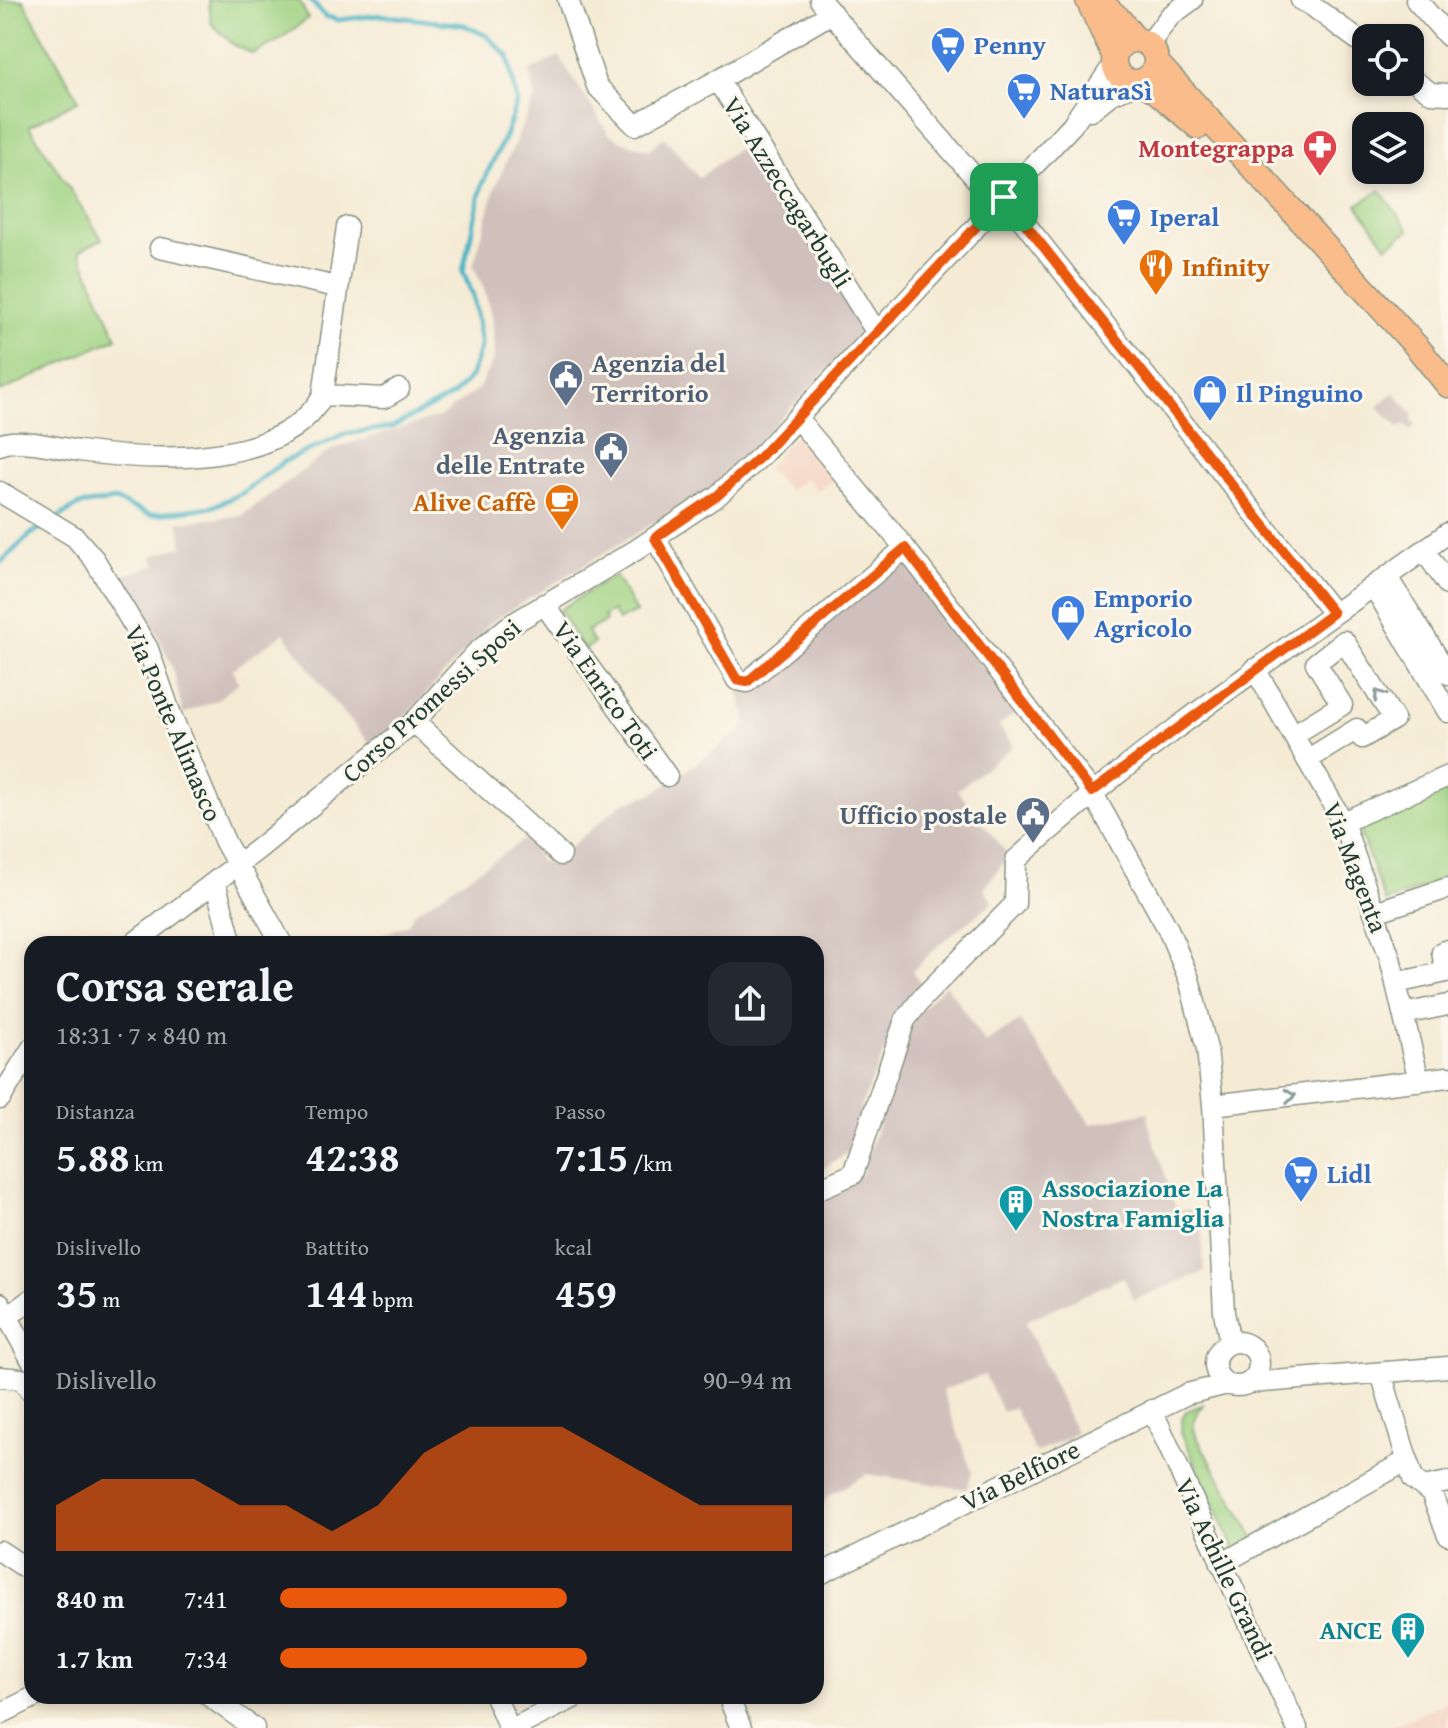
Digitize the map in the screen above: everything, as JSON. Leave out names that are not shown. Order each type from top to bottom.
[{"type":"main road","points":[[1088,0],[1123,79],[1140,82],[1155,90],[1305,227]]},
{"type":"main road","points":[[1098,0],[1147,49],[1448,385]]},
{"type":"main road","points":[[1114,59],[1119,47],[1147,49]]},
{"type":"main road","points":[[1140,82],[1149,78],[1147,49]]},
{"type":"street","points":[[568,0],[597,86],[635,125],[718,80]]},
{"type":"street","points":[[1147,49],[1170,16],[1192,0]]},
{"type":"street","points":[[1416,0],[1448,36]]},
{"type":"street","points":[[1305,1],[1352,36]]},
{"type":"street","points":[[826,7],[1001,200],[1333,613]]},
{"type":"street","name":"Via Azzeccagarbugli","points":[[826,7],[718,80],[877,333]]},
{"type":"street","name":"Corso Promessi Sposi","points":[[1072,125],[1114,59]]},
{"type":"street","name":"Corso Promessi Sposi","points":[[144,936],[414,722],[476,653],[509,626],[655,538],[717,496],[760,457],[1072,125],[1111,94],[1140,82]]},
{"type":"street","points":[[1424,88],[1431,93],[1448,94]]},
{"type":"street","points":[[0,445],[6,442],[30,443],[115,456],[187,458],[260,444],[288,432],[314,412],[323,395],[347,227]]},
{"type":"street","points":[[160,248],[337,287]]},
{"type":"street","points":[[323,395],[384,398],[399,389]]},
{"type":"street","points":[[797,418],[905,548],[1092,792],[1168,929],[1189,979],[1207,1049],[1224,1312],[1230,1343]]},
{"type":"street","name":"Via Ponte Alimasco","points":[[7,496],[75,537],[94,559],[148,649],[171,715],[225,842],[278,936]]},
{"type":"street","points":[[824,1187],[853,1174],[905,1020],[923,997],[1015,904],[1016,860],[1092,792],[1255,669],[1448,533]]},
{"type":"street","points":[[655,538],[737,680],[747,682],[905,548]]},
{"type":"street","points":[[1424,550],[1448,585]]},
{"type":"street","points":[[1380,582],[1441,647],[1448,674]]},
{"type":"street","points":[[1380,582],[1448,712]]},
{"type":"street","name":"Via Enrico Toti","points":[[544,604],[667,776]]},
{"type":"street","points":[[1293,735],[1342,705],[1316,663],[1344,641],[1394,719],[1362,738],[1357,729],[1307,760]]},
{"type":"street","name":"Via Magenta","points":[[1255,669],[1343,822],[1396,983],[1419,1081]]},
{"type":"street","points":[[414,722],[561,855]]},
{"type":"street","points":[[1343,822],[1448,776]]},
{"type":"street","points":[[215,882],[230,936]]},
{"type":"street","points":[[1375,912],[1448,888]]},
{"type":"street","points":[[1396,983],[1446,972],[1442,952],[1448,950]]},
{"type":"street","points":[[1403,1014],[1448,1005]]},
{"type":"street","points":[[0,1099],[24,1061]]},
{"type":"street","points":[[1213,1105],[1448,1077]]},
{"type":"street","points":[[24,1302],[4,1310],[24,1346]]},
{"type":"street","points":[[1250,1383],[1259,1371],[1259,1357],[1250,1345],[1237,1341],[1230,1343],[1218,1352],[1215,1366],[1221,1380],[1235,1386],[1448,1367]]},
{"type":"street","points":[[1381,1373],[1413,1479],[1431,1493],[1448,1535]]},
{"type":"street","points":[[0,1377],[21,1379],[24,1383]]},
{"type":"street","name":"Via Belfiore","points":[[824,1572],[1152,1410],[1187,1394],[1227,1384]]},
{"type":"street","name":"Via Achille Grandi","points":[[1152,1410],[1297,1728]]},
{"type":"street","points":[[1221,1564],[1408,1460]]},
{"type":"street","points":[[1423,1487],[1448,1482]]},
{"type":"street","points":[[0,1551],[24,1567]]},
{"type":"street","points":[[0,1714],[24,1702]]},
{"type":"street","points":[[220,1704],[254,1728]]},
{"type":"street","points":[[499,1704],[512,1728],[561,1704]]},
{"type":"street","points":[[731,1704],[741,1728]]},
{"type":"shaded area","points":[[559,56],[609,134],[649,150],[664,137],[699,178],[749,140],[864,332],[716,485],[491,622],[402,720],[370,743],[332,700],[284,633],[232,669],[239,682],[217,700],[183,714],[173,668],[143,605],[122,576],[155,565],[152,556],[183,546],[178,522],[241,516],[332,449],[441,416],[479,388],[494,358],[493,321],[484,289],[473,266],[496,185],[535,97],[530,71]]},
{"type":"shaded area","points":[[1394,392],[1414,415],[1411,418],[1416,424],[1410,430],[1404,425],[1399,428],[1378,407]]},
{"type":"shaded area","points":[[800,428],[838,476],[817,491],[806,478],[789,490],[766,469]]},
{"type":"shaded area","points":[[896,562],[906,564],[1018,711],[999,726],[1014,746],[957,790],[1009,856],[984,888],[993,902],[912,971],[922,984],[907,1000],[859,1110],[866,1117],[858,1145],[824,1168],[824,936],[380,936],[408,924],[414,913],[528,837],[540,861],[551,863],[621,804],[654,793],[742,730],[747,721],[738,692]]},
{"type":"shaded area","points":[[946,984],[985,1043],[1020,1021],[1091,1124],[1149,1112],[1148,1122],[1176,1209],[1201,1210],[1204,1272],[1133,1300],[1124,1277],[1025,1321],[1076,1433],[1036,1453],[1014,1408],[1002,1412],[985,1375],[942,1390],[972,1472],[967,1489],[866,1474],[827,1497],[824,1504],[824,1194],[861,1176],[914,1017]]},
{"type":"shaded area","points":[[1448,1701],[1448,1728],[1388,1728]]},
{"type":"green space","points":[[0,0],[23,0],[79,100],[29,126],[102,239],[79,251],[117,338],[0,392]]},
{"type":"green space","points":[[209,0],[299,0],[308,18],[278,41],[253,54],[234,45],[211,23]]},
{"type":"green space","points":[[1380,190],[1409,230],[1387,246],[1357,205]]},
{"type":"green space","points":[[615,575],[636,612],[618,621],[613,611],[604,616],[606,621],[587,631],[594,643],[584,650],[559,610]]},
{"type":"green space","points":[[1448,783],[1448,878],[1385,902],[1358,827]]},
{"type":"green space","points":[[1205,1404],[1194,1418],[1196,1436],[1255,1539],[1235,1550],[1181,1432],[1186,1411]]},
{"type":"waterway","points":[[56,519],[79,505],[115,500],[150,515],[212,507],[242,493],[283,462],[345,434],[392,427],[453,395],[471,376],[481,345],[473,296],[463,271],[482,184],[506,134],[517,102],[508,56],[487,36],[464,25],[380,15],[338,20],[325,16],[310,0]]},
{"type":"waterway","points":[[0,563],[44,526]]},
{"type":"place","name":"Penny","points":[[948,75]]},
{"type":"place","name":"NaturaSì","points":[[1024,121]]},
{"type":"place","name":"Montegrappa","points":[[1320,178]]},
{"type":"place","name":"Iperal","points":[[1124,247]]},
{"type":"place","name":"Infinity","points":[[1156,297]]},
{"type":"place","name":"Agenzia del Territorio","points":[[566,408]]},
{"type":"place","name":"Il Pinguino","points":[[1210,423]]},
{"type":"place","name":"Agenzia delle Entrate","points":[[611,480]]},
{"type":"place","name":"Alive Caffè","points":[[562,532]]},
{"type":"place","name":"Emporio Agricolo","points":[[1068,643]]},
{"type":"place","name":"Ufficio postale","points":[[1033,845]]},
{"type":"place","name":"Lidl","points":[[1301,1204]]},
{"type":"place","name":"Associazione La Nostra Famiglia","points":[[1016,1233]]},
{"type":"place","name":"ANCE","points":[[1408,1660]]},
{"type":"route","points":[[1004,197],[1333,613],[1092,792],[905,548],[747,682],[737,680],[655,538],[717,496],[760,457],[1004,197]]}]
